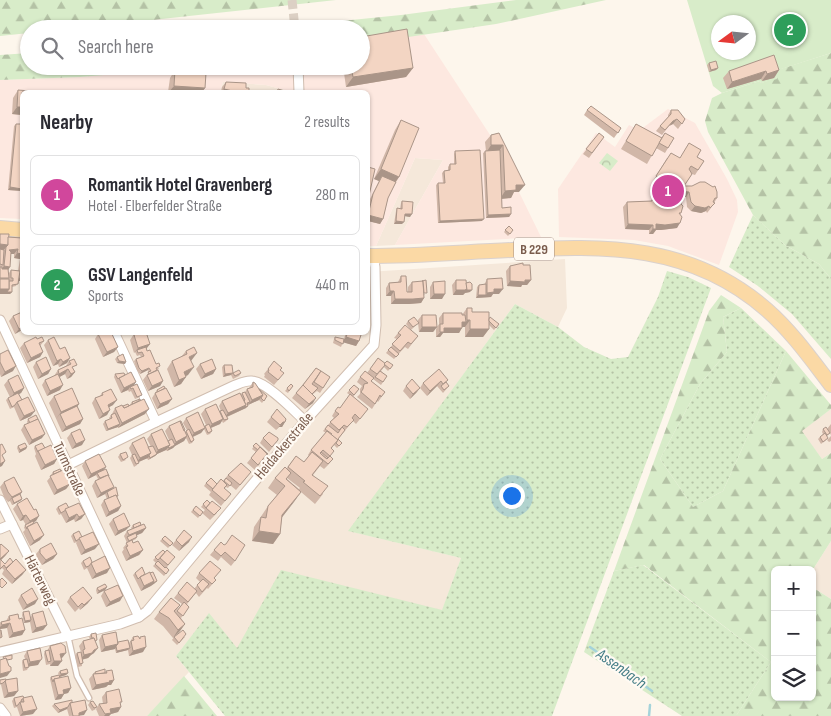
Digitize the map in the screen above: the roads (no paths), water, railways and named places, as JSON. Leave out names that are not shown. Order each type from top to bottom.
[{"type":"main road","points":[[0,228],[20,230]]},
{"type":"main road","name":"B 229","points":[[370,256],[565,247],[622,249],[681,261],[717,277],[747,295],[766,310],[803,348],[831,385]]},
{"type":"street","points":[[298,75],[298,90]]},
{"type":"street","name":"Heidackerstraße","points":[[139,617],[147,611],[305,421],[374,345],[376,267],[370,256]]},
{"type":"street","name":"Turmstraße","points":[[0,320],[139,617]]},
{"type":"street","points":[[115,335],[156,422]]},
{"type":"street","points":[[68,465],[244,382],[252,381],[261,384],[305,421]]},
{"type":"street","name":"Härterweg","points":[[0,500],[68,636]]},
{"type":"street","points":[[0,529],[12,524]]},
{"type":"street","points":[[0,652],[120,624],[139,617]]},
{"type":"street","points":[[0,708],[6,716]]},
{"type":"lane","points":[[68,636],[76,676],[89,698]]},
{"type":"waterway","name":"Assenbach","points":[[590,647],[652,691]]},
{"type":"waterway","name":"Assenbach","points":[[649,716],[650,705]]},
{"type":"tunnel","points":[[292,0],[294,20]]},
{"type":"place","name":"GSV Langenfeld","points":[[790,30]]},
{"type":"place","name":"Romantik Hotel Gravenberg","points":[[668,191]]}]
